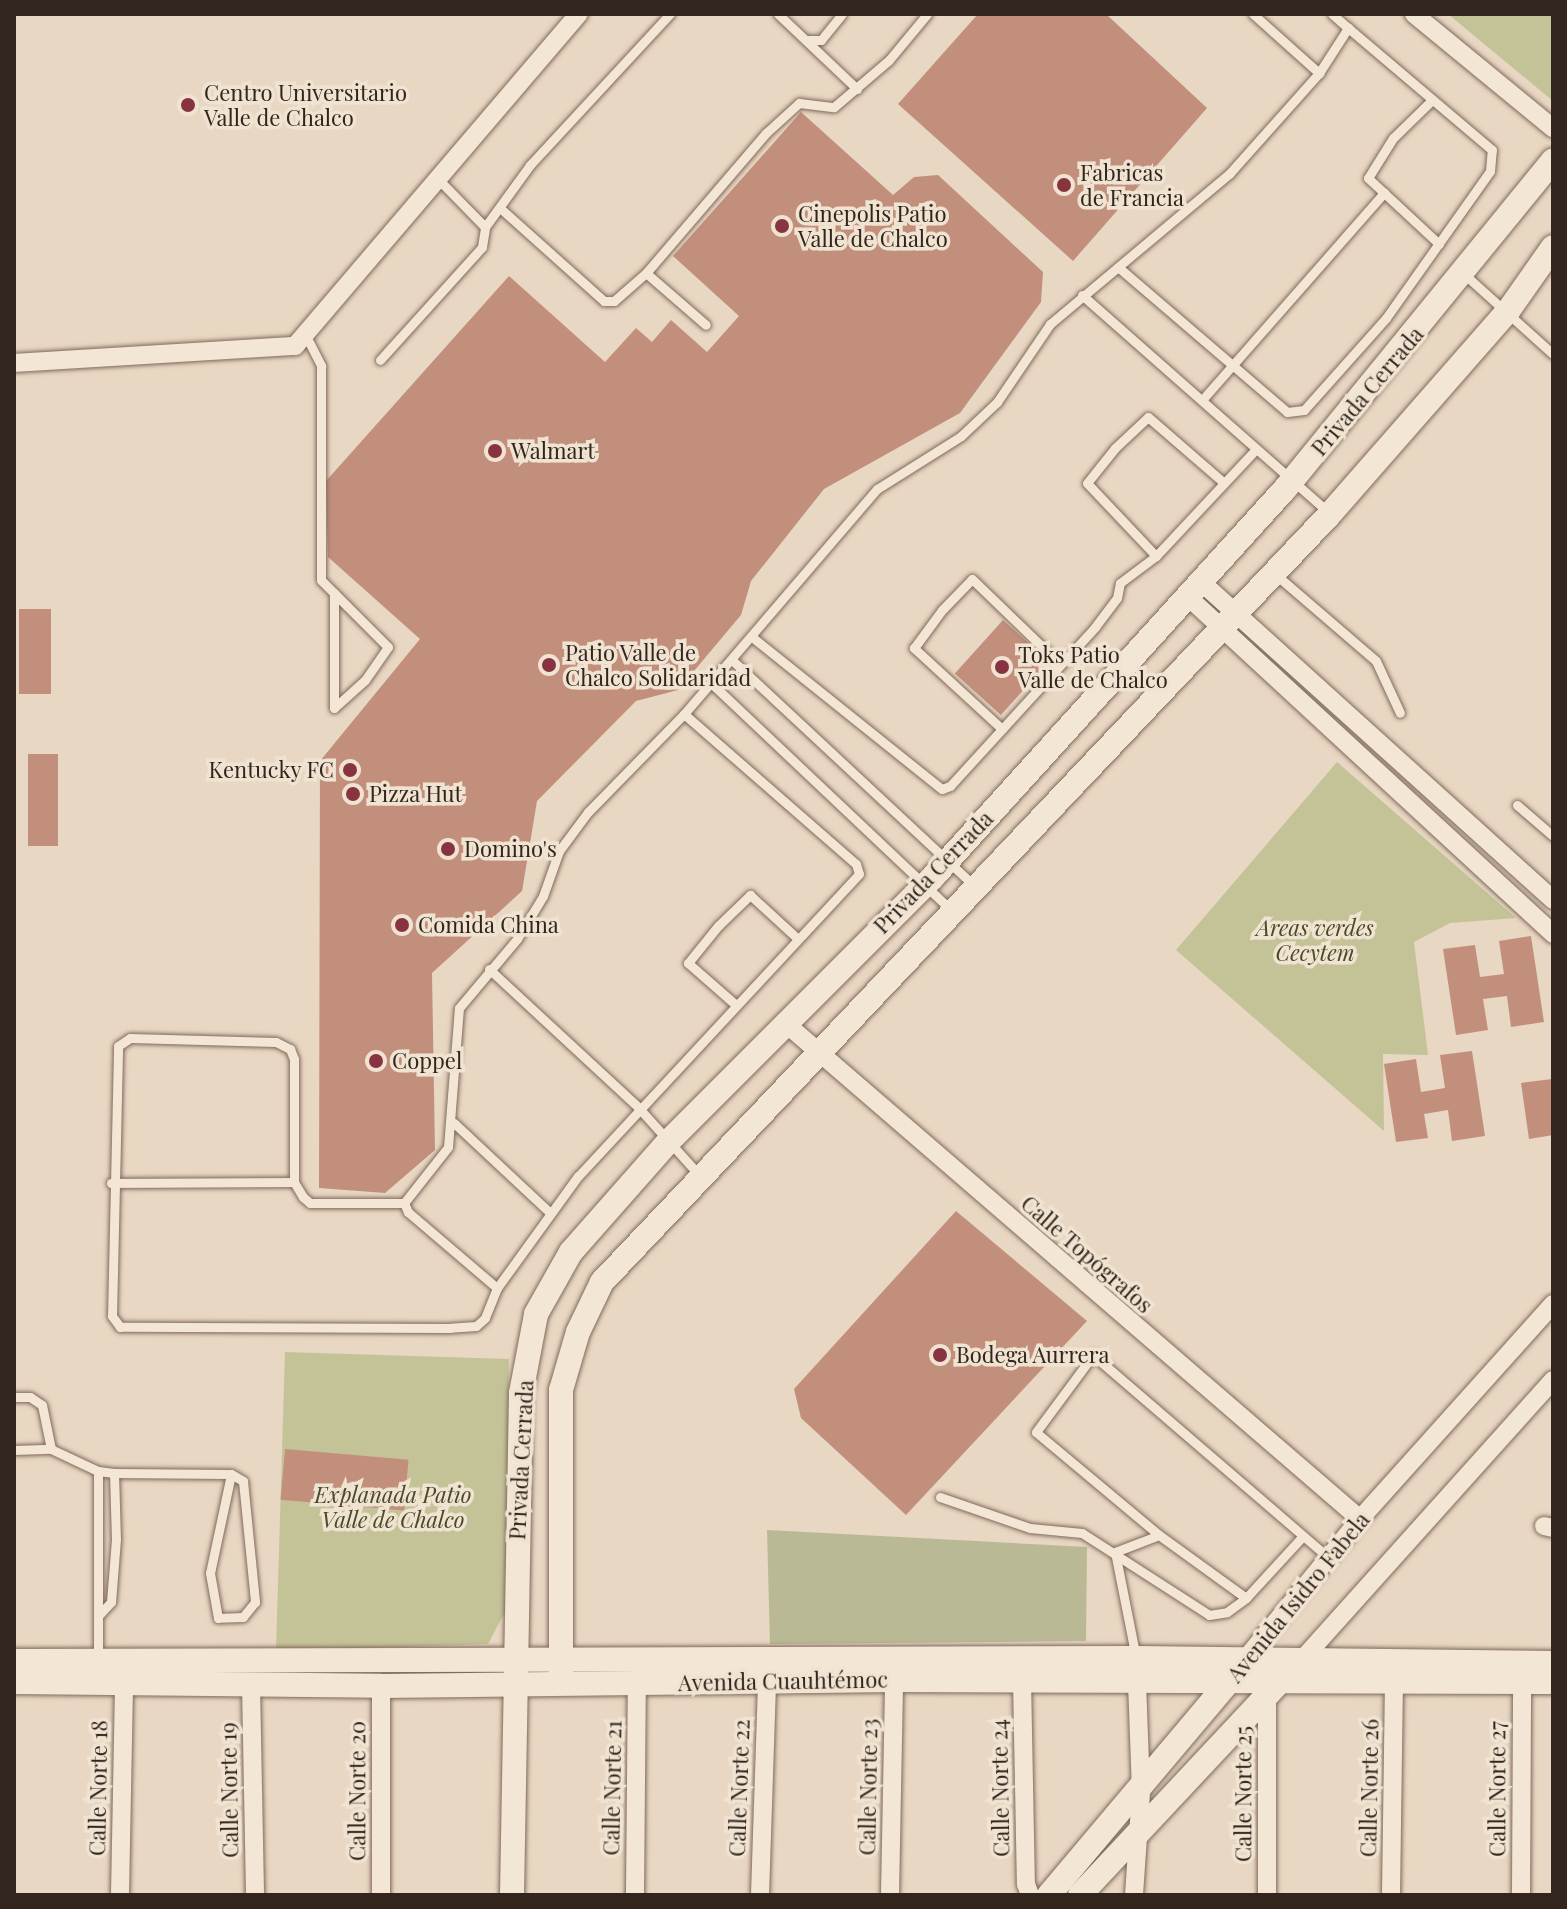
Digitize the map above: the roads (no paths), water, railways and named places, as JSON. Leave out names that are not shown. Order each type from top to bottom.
[{"type":"street","points":[[14,363],[295,346],[579,14]]},
{"type":"street","points":[[1414,14],[1553,128]]},
{"type":"street","name":"Privada Cerrada","points":[[512,1895],[521,1393],[536,1314],[571,1252],[669,1141],[784,1022],[927,883],[1294,478],[1464,274],[1553,160]]},
{"type":"street","name":"Privada Cerrada","points":[[560,1671],[561,1390],[578,1332],[602,1282],[627,1250],[979,891],[1275,574],[1508,311],[1553,247]]},
{"type":"street","points":[[1192,588],[1553,900]]},
{"type":"street","points":[[1230,622],[1553,934]]},
{"type":"street","points":[[1492,878],[1508,860]]},
{"type":"street","name":"Calle Topógrafos","points":[[784,1022],[817,1054],[1360,1519]]},
{"type":"street","name":"Avenida Isidro Fabela","points":[[1049,1895],[1141,1791],[1360,1519],[1552,1306]]},
{"type":"street","name":"Avenida Isidro Fabela","points":[[1080,1895],[1299,1663],[1553,1380]]},
{"type":"street","name":"Avenida Cuauhtémoc","points":[[14,1661],[99,1671],[1136,1670],[1274,1687],[1394,1682],[1553,1682]]},
{"type":"street","name":"Avenida Cuauhtémoc","points":[[560,1671],[637,1682],[1022,1680],[1243,1662],[1553,1663]]},
{"type":"street","points":[[1134,1895],[1141,1791],[1136,1670]]},
{"type":"street","name":"Avenida Cuauhtémoc","points":[[14,1682],[99,1671],[124,1682],[381,1686],[517,1672]]},
{"type":"street","name":"Calle Norte 23","points":[[890,1895],[894,1680]]},
{"type":"street","name":"Calle Norte 24","points":[[1022,1680],[1026,1884],[1030,1895]]},
{"type":"street","name":"Calle Norte 18","points":[[120,1895],[124,1682]]},
{"type":"street","name":"Calle Norte 21","points":[[635,1895],[637,1682]]},
{"type":"street","name":"Calle Norte 22","points":[[760,1895],[767,1682]]},
{"type":"street","name":"Calle Norte 26","points":[[1391,1895],[1394,1682]]},
{"type":"street","name":"Calle Norte 27","points":[[1521,1895],[1522,1682]]},
{"type":"street","name":"Calle Norte 19","points":[[251,1685],[255,1895]]},
{"type":"street","name":"Calle Norte 20","points":[[381,1686],[381,1895]]},
{"type":"street","name":"Calle Norte 25","points":[[1267,1895],[1274,1687]]},
{"type":"lane","points":[[380,360],[482,247],[485,227],[530,165],[670,14]]},
{"type":"lane","points":[[778,14],[857,89]]},
{"type":"lane","points":[[805,40],[821,40],[842,14]]},
{"type":"lane","points":[[500,208],[604,301],[614,301],[646,273],[766,133],[799,103],[834,107],[857,89],[927,14]]},
{"type":"lane","points":[[1253,14],[1319,73]]},
{"type":"lane","points":[[1118,267],[1287,412],[1304,410],[1386,318],[1490,171],[1492,150],[1332,14]]},
{"type":"lane","points":[[404,1203],[448,1147],[454,1123],[453,1063],[459,1008],[517,939],[543,896],[559,851],[588,812],[684,714],[877,489],[961,436],[997,402],[1050,324],[1229,174],[1319,73],[1348,28]]},
{"type":"lane","points":[[1432,100],[1393,138],[1368,178],[1439,244]]},
{"type":"lane","points":[[438,179],[485,227]]},
{"type":"lane","points":[[1202,400],[1384,193]]},
{"type":"lane","points":[[646,273],[706,325]]},
{"type":"lane","points":[[1464,274],[1553,354]]},
{"type":"lane","points":[[1082,295],[1256,449],[1294,478],[1330,514]]},
{"type":"lane","points":[[305,334],[321,366],[321,580],[334,593],[388,647],[365,680],[334,708],[334,593]]},
{"type":"lane","points":[[1156,556],[1087,483],[1115,448],[1148,417],[1223,482]]},
{"type":"lane","points":[[752,637],[942,789],[1002,729],[1103,617],[1117,598],[1120,583],[1156,556],[1256,449]]},
{"type":"lane","points":[[1275,574],[1376,661],[1400,713]]},
{"type":"lane","points":[[1002,729],[914,648],[942,610],[972,579],[1060,664]]},
{"type":"lane","points":[[732,660],[979,891]]},
{"type":"lane","points":[[711,683],[927,883],[955,914]]},
{"type":"lane","points":[[404,1203],[310,1203],[294,1182],[294,1059],[290,1049],[276,1042],[130,1038],[118,1046],[111,1183],[112,1316],[120,1327],[476,1326],[497,1288],[549,1212],[638,1107],[859,874],[856,864],[684,714]]},
{"type":"lane","points":[[1517,805],[1553,836]]},
{"type":"lane","points":[[736,1005],[688,963],[718,926],[750,895],[797,938]]},
{"type":"lane","points":[[489,969],[638,1107],[701,1177]]},
{"type":"lane","points":[[454,1123],[549,1212]]},
{"type":"lane","points":[[111,1183],[294,1182]]},
{"type":"lane","points":[[404,1203],[408,1212],[497,1288]]},
{"type":"lane","points":[[1246,1598],[1159,1535],[1036,1432],[1093,1355],[1329,1558]]},
{"type":"lane","points":[[14,1397],[30,1397],[42,1405],[51,1449]]},
{"type":"lane","points":[[14,1450],[51,1449],[98,1471],[231,1474],[243,1481],[255,1602],[243,1617],[218,1618],[210,1573],[231,1474]]},
{"type":"lane","points":[[98,1471],[99,1671]]},
{"type":"lane","points":[[98,1616],[111,1602],[116,1539],[114,1473]]},
{"type":"lane","points":[[940,1497],[1030,1528],[1082,1533],[1209,1615],[1227,1612],[1246,1598],[1303,1536]]},
{"type":"lane","points":[[1115,1552],[1159,1535]]},
{"type":"lane","points":[[98,1541],[116,1539]]},
{"type":"lane","points":[[1115,1552],[1136,1670]]},
{"type":"place","name":"Centro Universitario Valle de Chalco","points":[[188,105]]},
{"type":"place","name":"Fabricas de Francia","points":[[1064,185]]},
{"type":"place","name":"Cinepolis Patio Valle de Chalco","points":[[782,226]]},
{"type":"place","name":"Walmart","points":[[495,451]]},
{"type":"place","name":"Patio Valle de Chalco Solidaridad","points":[[549,665]]},
{"type":"place","name":"Toks Patio Valle de Chalco","points":[[1002,667]]},
{"type":"place","name":"Kentucky FC","points":[[350,770]]},
{"type":"place","name":"Pizza Hut","points":[[353,794]]},
{"type":"place","name":"Domino's","points":[[448,849]]},
{"type":"place","name":"Comida China","points":[[402,925]]},
{"type":"place","name":"Coppel","points":[[376,1061]]},
{"type":"place","name":"Bodega Aurrera","points":[[940,1355]]},
{"type":"park label","name":"Areas verdes Cecytem","points":[[1315,940]]},
{"type":"park label","name":"Explanada Patio Valle de Chalco","points":[[393,1506]]}]
